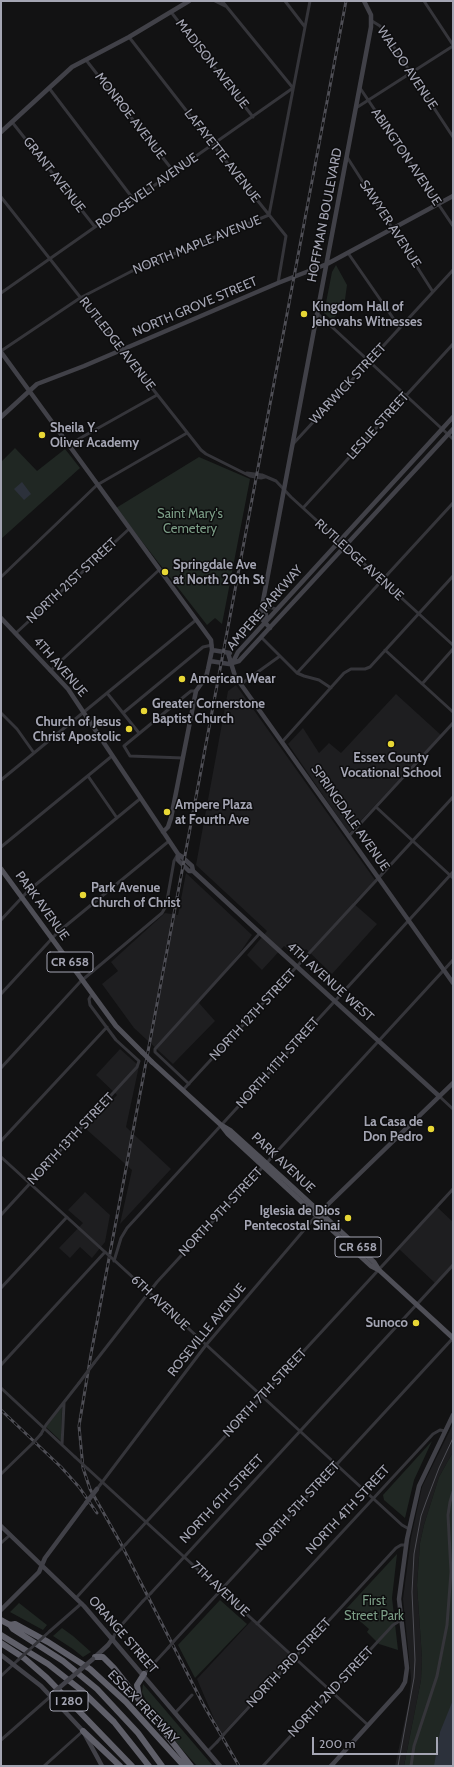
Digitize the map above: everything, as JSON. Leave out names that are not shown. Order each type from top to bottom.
[{"type":"highway","name":"ESSEX FREEWAY","points":[[1,1620],[10,1625],[15,1624],[55,1646],[90,1669],[126,1702],[184,1766]]},
{"type":"highway","points":[[10,1625],[13,1629],[63,1661],[97,1690],[128,1721],[162,1766]]},
{"type":"highway","points":[[1,1635],[51,1667],[87,1696],[120,1728],[149,1766]]},
{"type":"highway","name":"I 280","points":[[1,1643],[24,1658],[47,1678],[132,1766]]},
{"type":"highway","points":[[94,1658],[103,1657],[109,1662],[191,1766]]},
{"type":"highway","points":[[141,1702],[137,1693],[137,1687],[144,1674]]},
{"type":"highway","points":[[83,1731],[120,1766]]},
{"type":"highway","points":[[155,1755],[161,1759],[166,1766]]},
{"type":"main road","name":"PARK AVENUE","points":[[1,869],[121,1032],[221,1125],[229,1129],[371,1266],[379,1270],[453,1338]]},
{"type":"street","points":[[1,132],[72,67],[190,1]]},
{"type":"street","points":[[215,1],[227,7]]},
{"type":"street","points":[[222,1],[293,88]]},
{"type":"street","points":[[285,1],[305,27]]},
{"type":"street","name":"NORTH MAPLE AVENUE","points":[[1,351],[80,298],[132,271],[269,215],[310,1]]},
{"type":"street","points":[[364,1],[370,12],[372,21]]},
{"type":"street","points":[[356,108],[453,46],[424,1]]},
{"type":"street","name":"MADISON AVENUE","points":[[171,12],[253,117]]},
{"type":"street","name":"WALDO AVENUE","points":[[372,21],[380,26],[453,137]]},
{"type":"street","name":"HOFFMAN BOULEVARD","points":[[264,623],[260,617],[372,21]]},
{"type":"street","name":"LAFAYETTE AVENUE","points":[[129,36],[212,145],[287,237],[278,283]]},
{"type":"street","name":"MONROE AVENUE","points":[[86,60],[174,172]]},
{"type":"street","points":[[49,88],[134,200]]},
{"type":"street","name":"ROOSEVELT AVENUE","points":[[1,293],[293,88]]},
{"type":"street","name":"ABINGTON AVENUE","points":[[360,88],[453,226]]},
{"type":"street","name":"GRANT AVENUE","points":[[12,122],[95,227]]},
{"type":"street","name":"SAWYER AVENUE","points":[[347,157],[433,292]]},
{"type":"street","name":"NORTH GROVE STREET","points":[[1,417],[37,384],[327,264],[453,196]]},
{"type":"street","name":"RUTLEDGE AVENUE","points":[[1,197],[203,452],[247,474],[251,472],[276,481],[303,508],[453,645]]},
{"type":"street","points":[[348,253],[400,328]]},
{"type":"street","name":"WARWICK STREET","points":[[293,444],[453,270]]},
{"type":"street","points":[[318,314],[453,439]]},
{"type":"street","name":"LESLIE STREET","points":[[303,508],[453,344]]},
{"type":"street","points":[[1,351],[129,529],[210,638],[212,647],[210,661],[206,677],[196,691],[171,818],[163,832]]},
{"type":"street","points":[[68,445],[157,395]]},
{"type":"street","name":"AMPERE PARKWAY","points":[[232,664],[238,652],[453,417]]},
{"type":"street","name":"AMPERE PARKWAY","points":[[232,664],[239,661],[453,429]]},
{"type":"street","points":[[1,577],[97,485],[187,433]]},
{"type":"street","points":[[297,673],[453,503]]},
{"type":"street","name":"NORTH 21ST STREET","points":[[16,634],[129,529]]},
{"type":"street","points":[[50,670],[159,570]]},
{"type":"street","points":[[282,742],[347,671],[351,669],[363,670],[368,668],[453,576]]},
{"type":"street","name":"HOFFMAN BOULEVARD","points":[[264,599],[264,623]]},
{"type":"street","points":[[265,606],[276,610]]},
{"type":"street","name":"4TH AVENUE","points":[[1,618],[68,689],[169,841],[178,854],[192,866],[193,870]]},
{"type":"street","points":[[1,780],[196,620]]},
{"type":"street","points":[[264,623],[270,628]]},
{"type":"street","points":[[261,637],[297,673],[319,680],[331,688]]},
{"type":"street","points":[[123,713],[203,647],[212,647],[228,653],[238,652]]},
{"type":"street","points":[[385,650],[453,712]]},
{"type":"street","points":[[422,684],[453,650]]},
{"type":"street","name":"SPRINGDALE AVENUE","points":[[228,653],[234,673],[241,684],[453,983]]},
{"type":"street","points":[[241,684],[280,656]]},
{"type":"street","points":[[210,661],[232,664]]},
{"type":"street","points":[[183,758],[130,756],[124,746],[186,694],[191,691],[196,691]]},
{"type":"street","points":[[107,693],[140,733]]},
{"type":"street","points":[[1,713],[17,729],[34,753]]},
{"type":"street","points":[[349,836],[453,723]]},
{"type":"street","points":[[1,847],[112,756]]},
{"type":"street","points":[[88,776],[117,818]]},
{"type":"street","points":[[1,920],[22,898],[141,798]]},
{"type":"street","name":"NORTH 12TH STREET","points":[[184,1090],[453,798]]},
{"type":"street","points":[[376,807],[452,877]]},
{"type":"street","points":[[1,994],[52,938],[169,841]]},
{"type":"street","points":[[1,1068],[82,980],[164,911],[174,861],[178,854]]},
{"type":"street","name":"4TH AVENUE WEST","points":[[193,870],[453,1109]]},
{"type":"street","name":"NORTH 11TH STREET","points":[[114,1260],[125,1230],[409,920],[452,877],[453,872]]},
{"type":"street","points":[[189,1084],[155,1052],[155,1049],[260,933]]},
{"type":"street","name":"NORTH 9TH STREET","points":[[1,1474],[41,1434],[149,1292],[453,960]]},
{"type":"street","points":[[1,1141],[107,1027],[89,1003],[93,994]]},
{"type":"street","name":"NORTH 13TH STREET","points":[[1,1215],[137,1067],[139,1061],[118,1042],[107,1027]]},
{"type":"street","name":"ROSEVILLE AVENUE","points":[[1,1610],[39,1572],[45,1558],[206,1345],[318,1214],[453,1083]]},
{"type":"street","name":"6TH AVENUE","points":[[1,1156],[373,1499],[402,1525],[409,1529]]},
{"type":"street","name":"NORTH 7TH STREET","points":[[76,1598],[453,1189]]},
{"type":"street","points":[[1,1288],[67,1217]]},
{"type":"street","points":[[1,1365],[105,1252]]},
{"type":"street","name":"NORTH 6TH STREET","points":[[1,1740],[108,1645],[117,1630],[143,1601],[453,1265]]},
{"type":"street","name":"NORTH 5TH STREET","points":[[144,1674],[453,1338]]},
{"type":"street","name":"7TH AVENUE","points":[[1,1388],[368,1725]]},
{"type":"street","points":[[62,1445],[64,1402]]},
{"type":"street","points":[[331,1766],[401,1689],[406,1679],[407,1668],[399,1596],[406,1545],[419,1486],[453,1416]]},
{"type":"street","name":"NORTH 4TH STREET","points":[[258,1624],[435,1432],[440,1430],[445,1431]]},
{"type":"street","points":[[411,1766],[414,1746],[437,1676],[447,1625],[451,1572],[448,1515],[453,1492]]},
{"type":"street","name":"ORANGE STREET","points":[[1,1526],[82,1603],[144,1674],[220,1766]]},
{"type":"street","points":[[1,1543],[10,1535]]},
{"type":"street","name":"NORTH 3RD STREET","points":[[208,1751],[396,1548],[401,1544],[406,1545]]},
{"type":"street","points":[[1,1676],[82,1603]]},
{"type":"street","name":"NORTH 2ND STREET","points":[[263,1766],[392,1625],[401,1620]]},
{"type":"street","points":[[1,1655],[16,1662],[52,1694],[83,1731],[102,1766]]},
{"type":"street","points":[[176,1713],[192,1695]]},
{"type":"street","points":[[44,1766],[83,1731]]},
{"type":"shaded area","points":[[22,482],[31,494],[24,500],[14,489]]},
{"type":"shaded area","points":[[236,685],[375,880],[353,903],[377,924],[332,974],[306,949],[298,958],[284,946],[262,970],[247,955],[267,931],[196,865],[228,691]]},
{"type":"shaded area","points":[[396,694],[441,735],[349,833],[288,744],[303,728],[319,753],[329,743],[341,753]]},
{"type":"shaded area","points":[[186,873],[252,935],[199,1003],[215,1021],[173,1064],[134,1028],[102,984],[118,971],[111,962],[165,913],[178,915]]},
{"type":"shaded area","points":[[120,1049],[139,1066],[126,1127],[171,1169],[120,1224],[132,1170],[86,1129],[117,1095],[96,1075]]},
{"type":"shaded area","points":[[85,1192],[110,1215],[105,1242],[92,1258],[80,1247],[70,1258],[59,1248],[83,1223],[68,1210]]},
{"type":"shaded area","points":[[437,1207],[453,1222],[453,1264],[435,1283],[399,1249]]},
{"type":"shaded area","points":[[453,1424],[453,1452],[439,1477],[420,1543],[417,1585],[422,1658],[421,1680],[404,1766],[395,1766],[409,1701],[411,1678],[403,1599],[411,1538],[422,1487]]},
{"type":"shaded area","points":[[252,1620],[293,1657],[221,1735],[197,1679]]},
{"type":"shaded area","points":[[453,1700],[453,1766],[434,1766],[440,1732]]},
{"type":"green space","points":[[336,265],[347,285],[344,307],[332,320],[324,313],[332,272]]},
{"type":"green space","points":[[15,448],[37,471],[65,449],[80,468],[1,539],[1,462]]},
{"type":"green space","name":"Saint Mary's Cemetery","points":[[199,457],[250,479],[222,624],[215,618],[207,625],[116,508]]},
{"type":"green space","points":[[62,1407],[61,1441],[46,1427]]},
{"type":"green space","points":[[432,1441],[414,1480],[405,1518],[384,1500],[383,1495]]},
{"type":"green space","points":[[453,1452],[453,1766],[404,1766],[421,1680],[422,1658],[417,1585],[420,1543],[439,1477]]},
{"type":"green space","name":"First Street Park","points":[[397,1554],[392,1598],[398,1650],[379,1644],[367,1632],[369,1629],[346,1609]]},
{"type":"green space","points":[[220,1600],[247,1624],[195,1678],[178,1645]]},
{"type":"green space","points":[[19,1603],[47,1625],[43,1630],[10,1612]]},
{"type":"green space","points":[[62,1628],[91,1652],[83,1657],[53,1636]]},
{"type":"green space","points":[[143,1684],[213,1766],[197,1766],[180,1747],[150,1709],[142,1692]]},
{"type":"tram line","points":[[398,1766],[414,1678],[415,1660],[412,1592],[414,1554],[421,1516],[439,1468],[453,1438]]},
{"type":"railway","points":[[239,1766],[203,1704],[120,1542],[90,1489],[83,1468],[79,1426],[91,1354],[346,1]]},
{"type":"railway","points":[[1,1410],[61,1467],[79,1487],[97,1513]]},
{"type":"place","name":"Kingdom Hall of Jehovahs Witnesses","points":[[304,314]]},
{"type":"place","name":"Sheila Y. Oliver Academy","points":[[42,435]]},
{"type":"place","name":"Springdale Ave at North 20th St","points":[[165,572]]},
{"type":"place","name":"American Wear","points":[[182,679]]},
{"type":"place","name":"Greater Cornerstone Baptist Church","points":[[144,711]]},
{"type":"place","name":"Church of Jesus Christ Apostolic","points":[[129,729]]},
{"type":"place","name":"Essex County Vocational School","points":[[391,744]]},
{"type":"place","name":"Ampere Plaza at Fourth Ave","points":[[167,812]]},
{"type":"place","name":"Park Avenue Church of Christ","points":[[83,895]]},
{"type":"place","name":"La Casa de Don Pedro","points":[[431,1129]]},
{"type":"place","name":"Iglesia de Dios Pentecostal Sinai","points":[[348,1218]]},
{"type":"place","name":"Sunoco","points":[[416,1323]]}]
